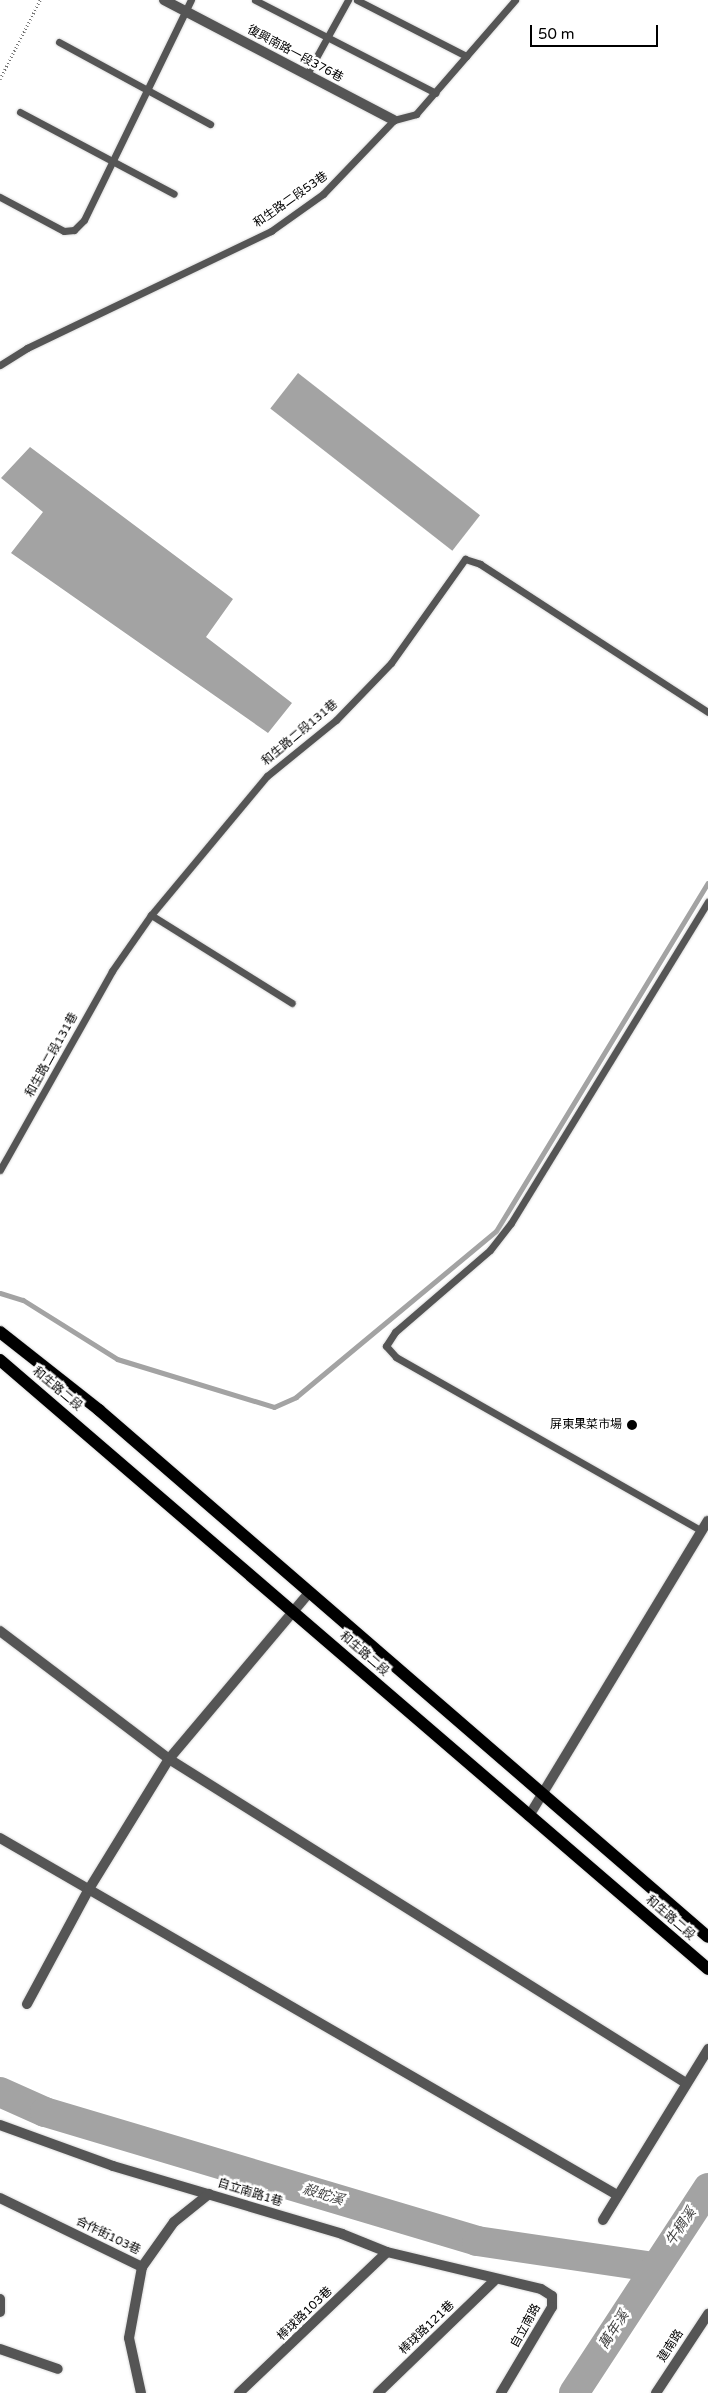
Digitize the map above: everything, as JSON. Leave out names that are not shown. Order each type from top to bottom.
[{"type":"main road","name":"和生路二段","points":[[0,1332],[99,1410],[542,1797],[708,1937]]},
{"type":"main road","name":"和生路二段","points":[[0,1360],[708,1969]]},
{"type":"street","name":"復興南路一段376巷","points":[[164,0],[394,120]]},
{"type":"street","points":[[529,1816],[708,1522]]},
{"type":"street","points":[[27,2004],[89,1889],[169,1759],[309,1593]]},
{"type":"street","points":[[0,1631],[169,1759],[686,2084]]},
{"type":"street","points":[[0,1838],[617,2195]]},
{"type":"street","points":[[603,2220],[708,2049]]},
{"type":"street","name":"自立南路1巷","points":[[0,2125],[26,2138],[342,2234],[387,2252],[494,2281]]},
{"type":"street","name":"合作街103巷","points":[[0,2198],[142,2267],[174,2222],[209,2194]]},
{"type":"street","name":"棒球路103巷","points":[[239,2393],[387,2252]]},
{"type":"street","points":[[141,2393],[129,2338],[142,2267]]},
{"type":"street","name":"棒球路121巷","points":[[378,2393],[494,2281]]},
{"type":"street","name":"自立南路","points":[[494,2281],[552,2296],[548,2317],[501,2393]]},
{"type":"street","points":[[0,2300],[0,2312]]},
{"type":"street","name":"建南路","points":[[656,2393],[708,2314]]},
{"type":"street","points":[[0,2348],[58,2369]]},
{"type":"lane","points":[[0,197],[64,231],[74,230],[84,220],[191,0]]},
{"type":"lane","points":[[255,0],[436,93]]},
{"type":"lane","points":[[306,74],[348,0]]},
{"type":"lane","points":[[357,0],[466,56]]},
{"type":"lane","name":"和生路二段53巷","points":[[0,365],[27,348],[271,231],[323,194],[394,120],[416,114],[515,0]]},
{"type":"lane","points":[[59,42],[210,124]]},
{"type":"lane","points":[[20,112],[174,194]]},
{"type":"lane","name":"和生路二段131巷","points":[[0,1170],[112,971],[151,915],[267,776],[336,720],[392,663],[465,559],[480,564],[708,712]]},
{"type":"lane","points":[[702,1531],[396,1357],[386,1346],[395,1332],[490,1250],[511,1223],[708,902]]},
{"type":"lane","points":[[151,915],[292,1003]]},
{"type":"path","points":[[0,80],[40,0]]},
{"type":"shaded area","points":[[298,373],[480,515],[452,551],[270,408]]},
{"type":"shaded area","points":[[30,447],[233,599],[206,637],[292,703],[268,733],[11,553],[43,512],[1,478]]},
{"type":"waterway","points":[[0,1293],[23,1300],[117,1359],[274,1407],[296,1397],[496,1231],[708,883]]},
{"type":"waterway","name":"殺蛇溪","points":[[0,2092],[45,2112],[477,2241],[654,2267]]},
{"type":"waterway","name":"萬年溪","points":[[574,2393],[708,2188]]},
{"type":"place","name":"屏東果菜市場","points":[[632,1425]]},
{"type":"water label","name":"牛稠溪","points":[[681,2227]]}]
